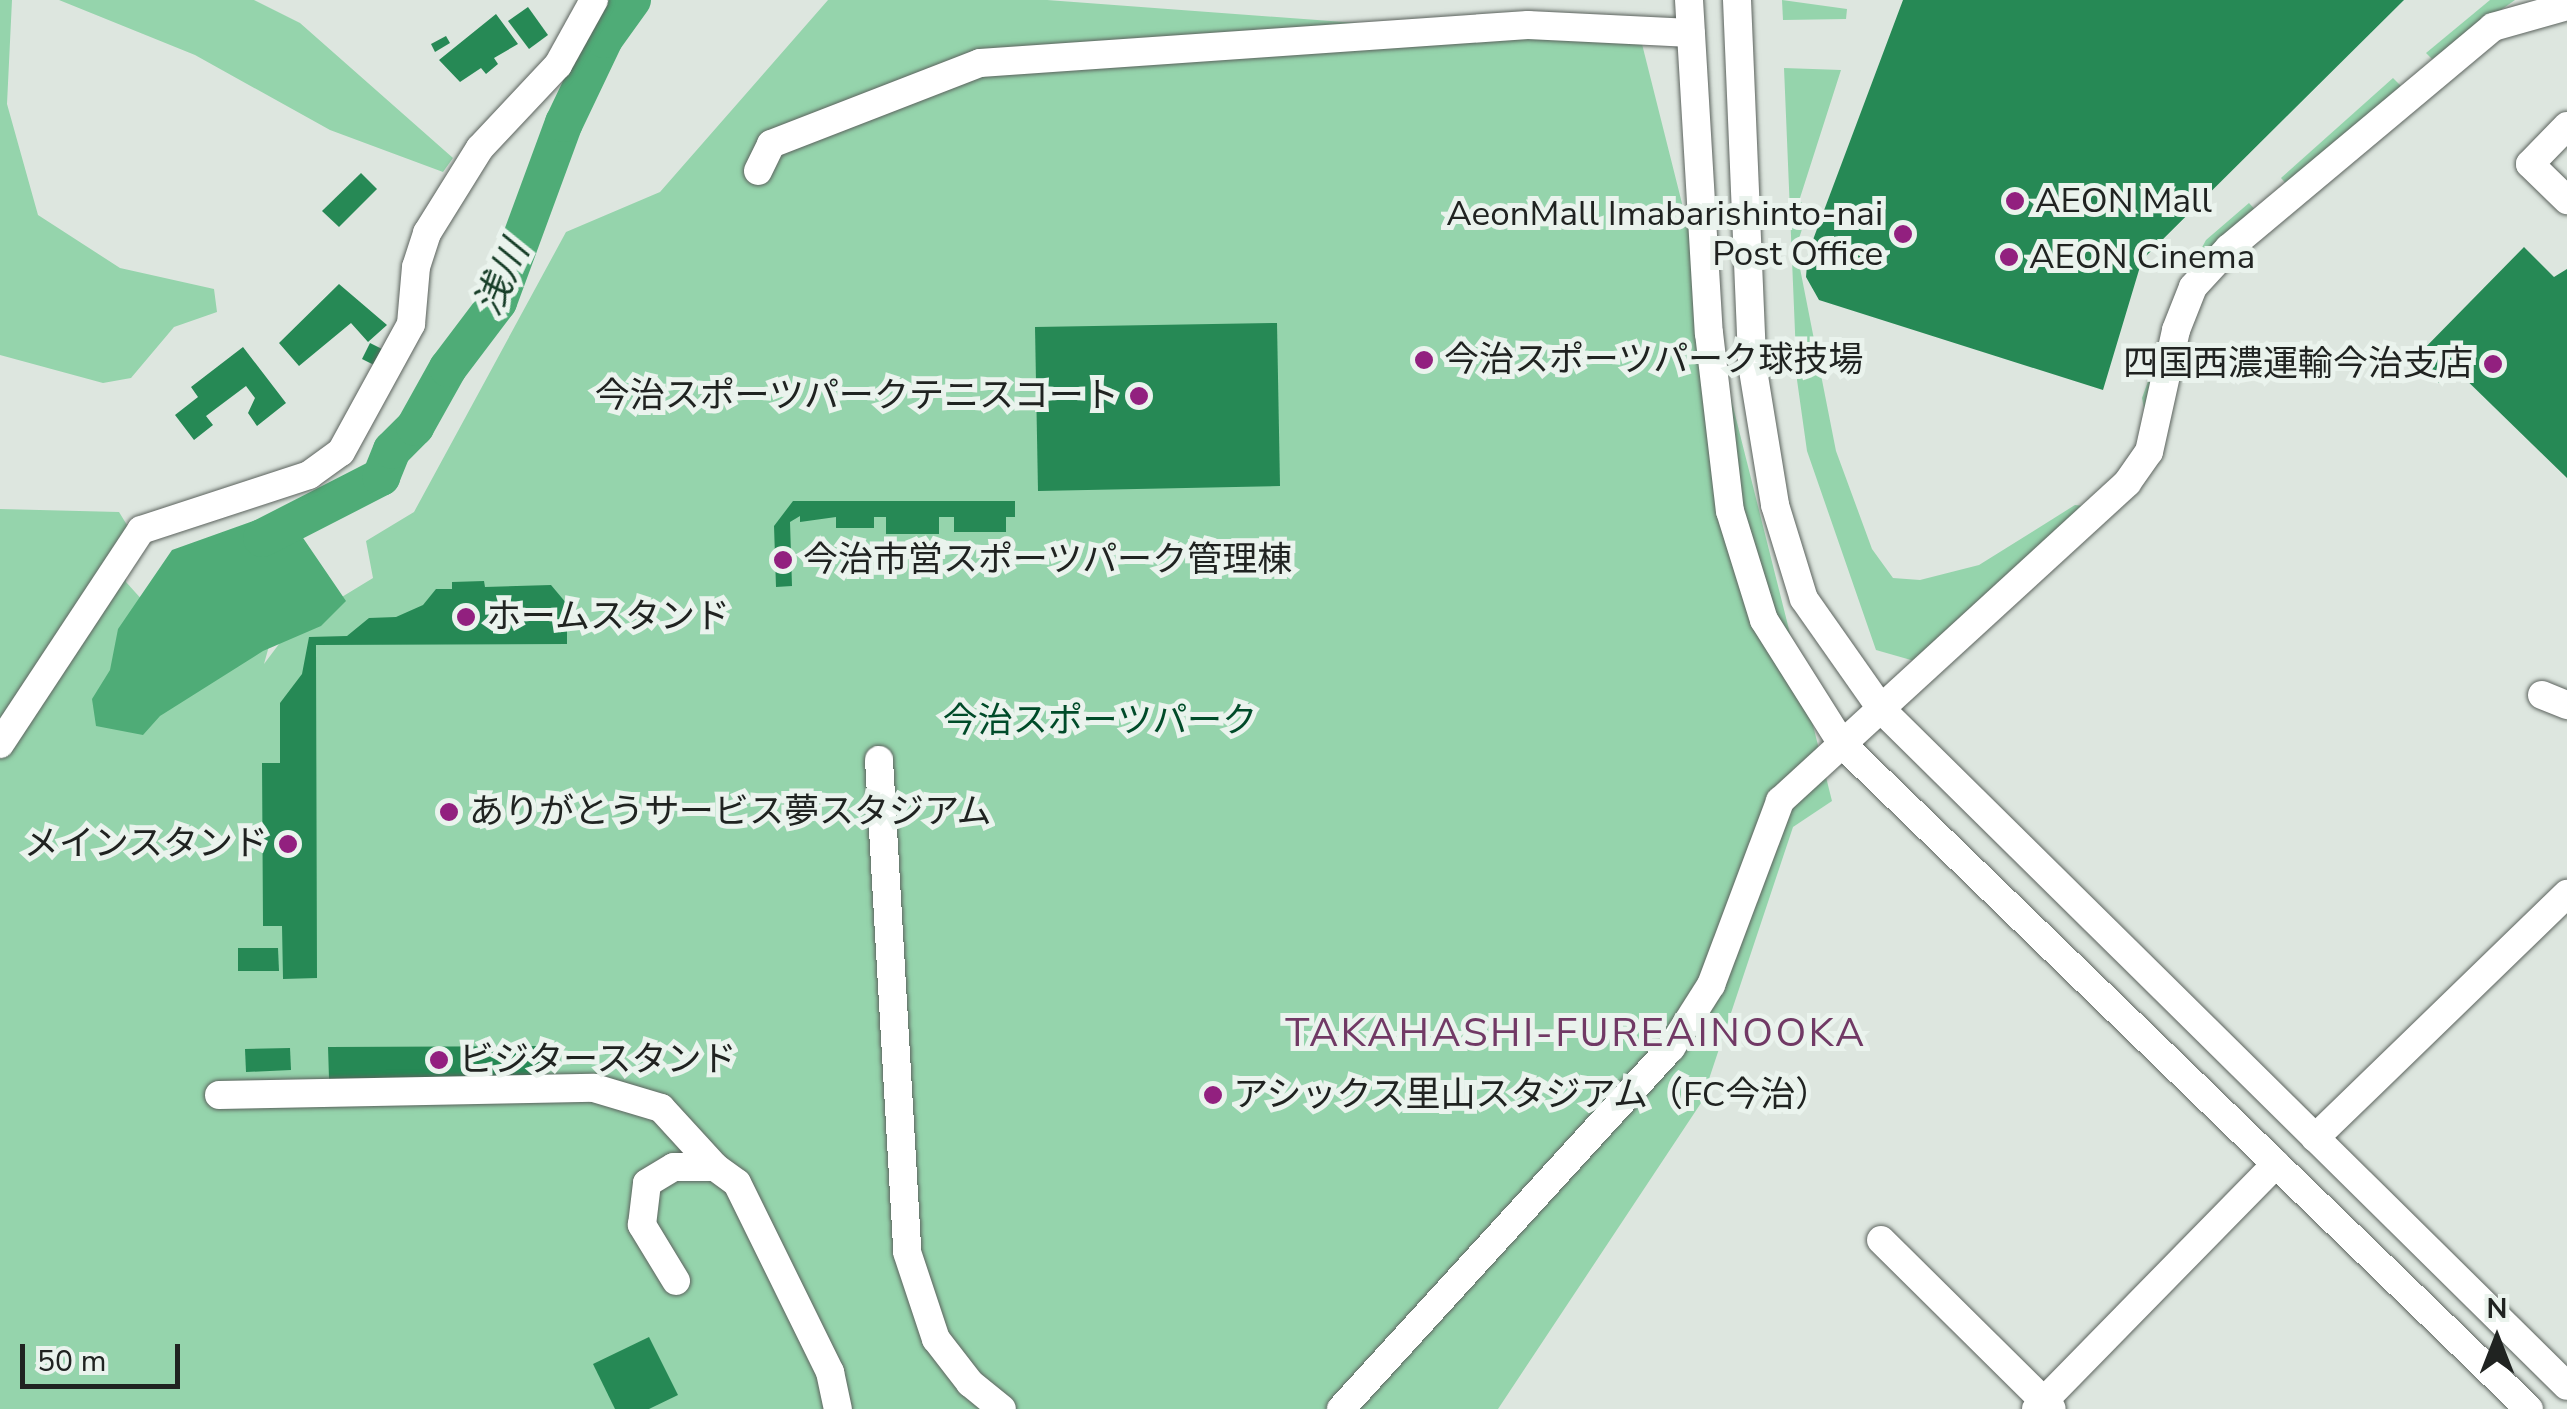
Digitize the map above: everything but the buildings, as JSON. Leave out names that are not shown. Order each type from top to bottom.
[{"type":"street","points":[[0,744],[141,530],[309,475],[341,452],[411,324],[416,267],[427,233],[480,148],[558,65],[594,0]]},
{"type":"street","points":[[1690,0],[1709,333],[1730,511],[1764,620],[1842,744],[2529,1409]]},
{"type":"street","points":[[1737,0],[1752,364],[1775,505],[1804,599],[1882,710],[2567,1386]]},
{"type":"street","points":[[1341,1409],[1671,1048],[1710,986],[1780,801],[2127,483],[2149,452],[2176,330],[2193,287],[2229,248],[2493,27],[2567,6]]},
{"type":"street","points":[[758,171],[771,144],[980,63],[1528,25],[1692,33]]},
{"type":"street","points":[[2567,126],[2530,164],[2567,200]]},
{"type":"street","points":[[879,760],[908,1252],[928,1322],[947,1358],[1002,1409]]},
{"type":"street","points":[[2315,1138],[2567,894]]},
{"type":"street","points":[[219,1095],[594,1088],[661,1108],[715,1167],[737,1183],[830,1372],[838,1409]]},
{"type":"street","points":[[1881,1240],[2044,1406],[2276,1164]]},
{"type":"street","points":[[676,1280],[642,1225],[648,1183],[674,1167],[715,1167]]},
{"type":"green space","points":[[0,0],[12,0],[7,104],[38,215],[120,268],[214,289],[217,312],[174,327],[131,378],[103,383],[0,355]]},
{"type":"green space","points":[[59,0],[254,0],[300,23],[453,158],[443,172],[330,130],[195,55]]},
{"type":"green space","name":"今治スポーツパーク","points":[[828,0],[1047,0],[1642,44],[1832,801],[1793,827],[1701,1103],[1498,1409],[0,1409],[0,509],[119,512],[127,525],[126,582],[153,612],[284,592],[264,664],[291,628],[373,578],[366,541],[414,512],[566,232],[660,192]]},
{"type":"green space","points":[[1782,0],[1847,9],[1846,19],[1783,20]]},
{"type":"green space","points":[[2490,0],[2515,0],[2432,59],[2426,53]]},
{"type":"green space","points":[[1784,68],[1841,70],[1799,201],[1809,207],[1796,248],[1836,451],[1872,549],[1893,578],[1920,580],[1979,565],[2075,505],[2093,507],[1918,662],[1876,650],[1807,451],[1797,380]]},
{"type":"green space","points":[[2393,78],[2402,87],[2290,188],[2281,178]]},
{"type":"green space","points":[[2249,203],[2258,213],[2220,247],[2146,418],[2142,398],[2186,277],[2206,240]]},
{"type":"shaded area","points":[[284,510],[346,601],[321,626],[263,651],[160,716],[143,735],[96,726],[92,699],[110,670],[118,629],[172,550]]},
{"type":"waterway","name":"浅川","points":[[262,538],[381,477],[392,450],[415,427],[448,368],[498,302],[564,123],[604,39],[632,0]]},
{"type":"place","name":"AEON Mall","points":[[2015,201]]},
{"type":"place","name":"AeonMall Imabarishinto-nai Post Office","points":[[1903,234]]},
{"type":"place","name":"AEON Cinema","points":[[2009,257]]},
{"type":"place","name":"今治スポーツパーク球技場","points":[[1424,360]]},
{"type":"place","name":"四国西濃運輸今治支店","points":[[2493,364]]},
{"type":"place","name":"今治スポーツパークテニスコート","points":[[1139,396]]},
{"type":"place","name":"今治市営スポーツパーク管理棟","points":[[783,560]]},
{"type":"place","name":"ホームスタンド","points":[[466,617]]},
{"type":"place","name":"ありがとうサービス夢スタジアム","points":[[449,812]]},
{"type":"place","name":"メインスタンド","points":[[288,844]]},
{"type":"place","name":"ビジタースタンド","points":[[439,1060]]},
{"type":"place","name":"アシックス里山スタジアム（FC今治）","points":[[1213,1095]]},
{"type":"district","name":"TAKAHASHI-FUREAINOOKA","points":[[1576,1033]]}]
